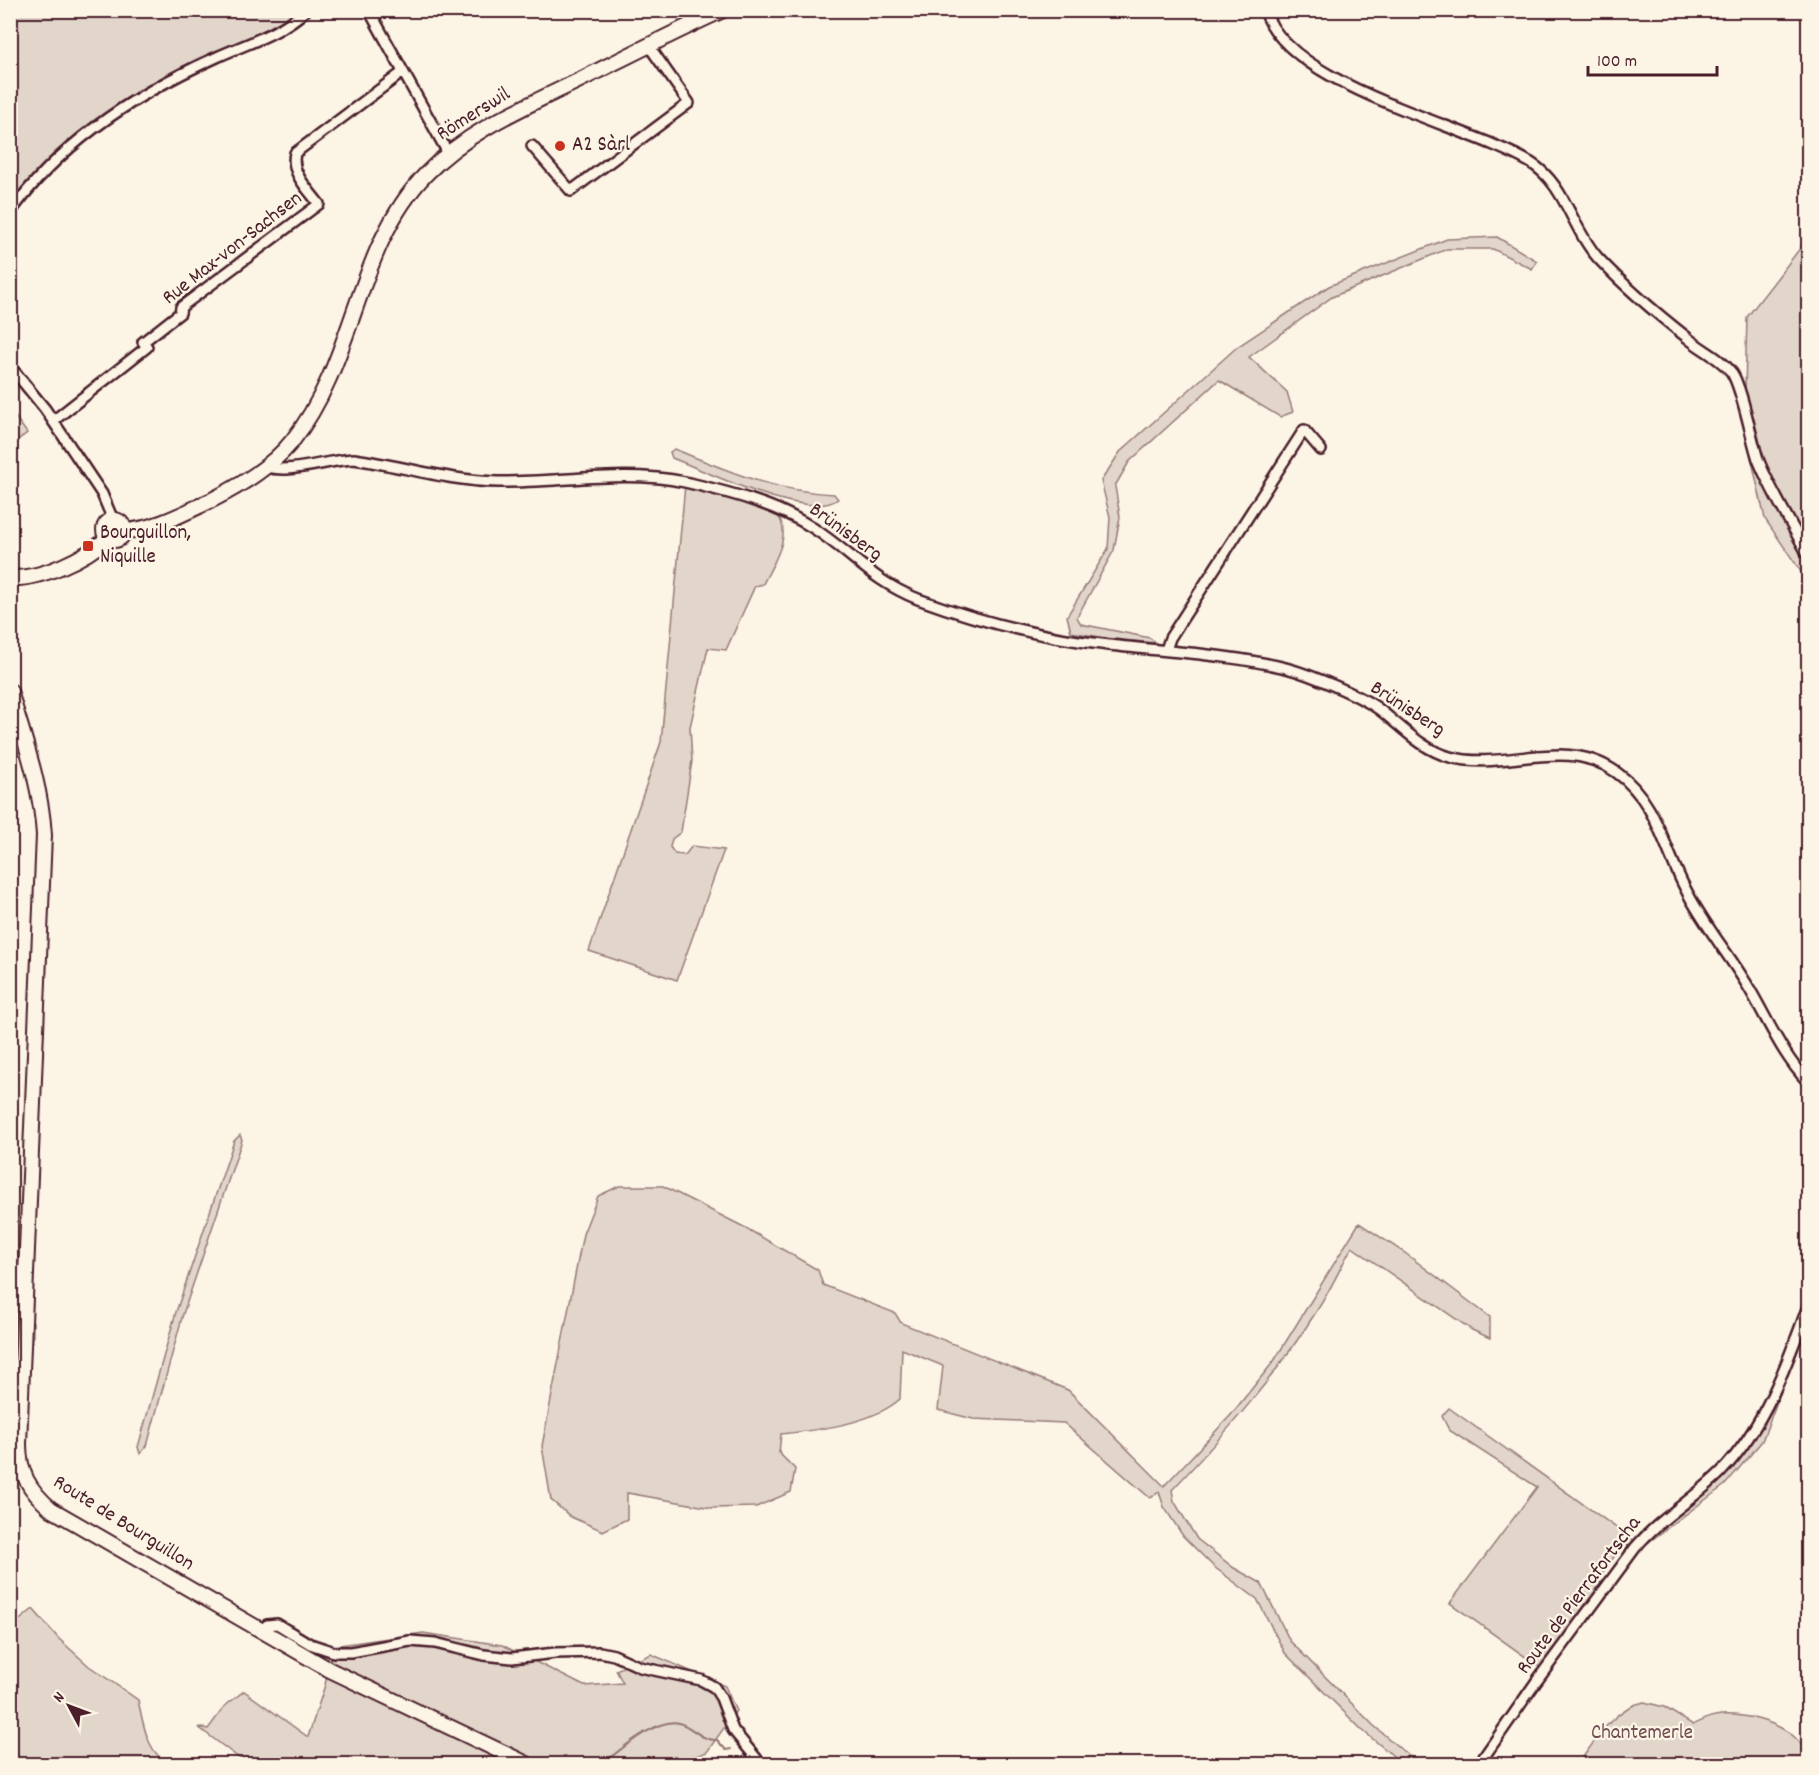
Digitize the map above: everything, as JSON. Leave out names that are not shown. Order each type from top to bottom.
[{"type":"main road","name":"Römerswil","points":[[125,531],[153,526],[234,488],[266,467],[292,441],[311,414],[325,388],[369,268],[394,215],[426,173],[448,153],[497,121],[723,10]]},
{"type":"main road","points":[[10,578],[34,578],[89,552],[108,538],[117,540],[125,531],[122,523],[113,520],[105,526],[108,538]]},
{"type":"main road","name":"Route de Bourguillon","points":[[10,691],[35,774],[42,805],[44,835],[20,1420],[15,1472],[34,1495],[51,1509],[261,1632],[399,1705],[527,1764]]},
{"type":"street","points":[[10,213],[44,172],[123,108],[216,57],[271,34],[306,10]]},
{"type":"street","points":[[369,10],[448,153]]},
{"type":"street","points":[[1265,11],[1273,26],[1293,49],[1338,79],[1511,153],[1545,174],[1557,189],[1577,228],[1597,256],[1649,306],[1732,373],[1759,462],[1809,555]]},
{"type":"street","points":[[532,146],[572,191],[688,103],[649,46]]},
{"type":"street","name":"Rue Max-von-Sachsen","points":[[53,421],[147,347],[143,342],[180,313],[181,307],[319,204],[292,164],[295,153],[403,72]]},
{"type":"street","points":[[10,366],[53,421],[102,494],[113,520]]},
{"type":"street","points":[[1166,650],[1170,638],[1304,430],[1321,450]]},
{"type":"street","name":"Brünisberg","points":[[266,467],[285,470],[335,460],[354,459],[464,479],[541,482],[628,477],[686,482],[766,505],[790,515],[826,537],[873,576],[920,599],[1033,632],[1106,645],[1239,658],[1292,669],[1376,707],[1423,745],[1451,757],[1485,760],[1557,754],[1598,762],[1615,771],[1635,790],[1653,815],[1693,903],[1748,986],[1794,1066],[1809,1082]]},
{"type":"street","name":"Route de Pierrafortscha","points":[[1479,1764],[1536,1682],[1635,1548],[1650,1530],[1720,1473],[1739,1451],[1774,1391],[1809,1306]]},
{"type":"street","points":[[261,1632],[267,1625],[276,1624],[310,1644],[334,1652],[351,1652],[410,1641],[435,1643],[484,1655],[512,1658],[555,1653],[600,1652],[614,1655],[640,1667],[701,1680],[714,1687],[721,1698],[733,1730],[761,1764]]},
{"type":"green space","points":[[11,11],[302,11],[270,31],[215,54],[79,137],[11,210]]},
{"type":"green space","points":[[1497,237],[1537,261],[1532,269],[1493,249],[1447,249],[1332,297],[1249,357],[1287,392],[1293,412],[1280,417],[1219,380],[1129,462],[1115,486],[1120,517],[1114,550],[1077,617],[1081,624],[1150,638],[1156,643],[1071,632],[1067,616],[1108,549],[1110,517],[1101,481],[1120,452],[1237,347],[1329,286],[1447,239]]},
{"type":"green space","points":[[1808,238],[1808,582],[1765,519],[1744,426],[1747,317]]},
{"type":"green space","points":[[11,411],[27,433],[11,445]]},
{"type":"green space","points":[[674,449],[771,485],[834,494],[838,499],[824,504],[804,504],[781,500],[672,458],[670,452]]},
{"type":"green space","points":[[685,485],[775,512],[781,520],[783,538],[763,584],[755,586],[726,650],[708,648],[690,727],[692,761],[681,832],[672,839],[670,847],[675,854],[685,855],[692,846],[724,850],[677,980],[589,951],[661,742]]},
{"type":"green space","points":[[240,1135],[242,1140],[183,1314],[147,1446],[140,1454],[138,1447],[176,1312],[234,1141]]},
{"type":"green space","points":[[619,1186],[663,1186],[744,1227],[818,1270],[823,1285],[895,1313],[901,1323],[1068,1390],[1164,1486],[1230,1416],[1274,1361],[1359,1223],[1405,1253],[1490,1317],[1490,1338],[1472,1330],[1352,1247],[1321,1304],[1284,1359],[1230,1426],[1172,1490],[1174,1501],[1197,1539],[1234,1568],[1261,1583],[1290,1641],[1373,1725],[1418,1764],[1403,1764],[1362,1730],[1285,1653],[1257,1599],[1214,1567],[1183,1536],[1164,1507],[1159,1492],[1150,1498],[1064,1423],[973,1419],[938,1410],[943,1366],[902,1349],[900,1399],[888,1408],[844,1424],[781,1434],[779,1453],[795,1469],[791,1492],[756,1507],[712,1508],[627,1493],[627,1519],[603,1531],[571,1517],[551,1500],[542,1446],[583,1234],[598,1196]]},
{"type":"green space","points":[[11,1306],[33,1322],[33,1342],[16,1333],[13,1364],[11,1365]]},
{"type":"green space","points":[[1808,1313],[1808,1321],[1762,1441],[1725,1485],[1637,1551],[1652,1532],[1742,1452]]},
{"type":"green space","points":[[1449,1408],[1636,1542],[1632,1548],[1624,1543],[1597,1580],[1604,1585],[1541,1668],[1450,1603],[1537,1487],[1449,1430],[1442,1416]]},
{"type":"green space","points":[[33,1609],[59,1639],[89,1666],[138,1700],[144,1728],[152,1746],[157,1754],[172,1764],[11,1764],[11,1627]]},
{"type":"green space","points":[[423,1633],[502,1645],[584,1686],[623,1683],[616,1670],[651,1654],[725,1686],[736,1711],[707,1752],[683,1761],[683,1764],[247,1764],[198,1727],[208,1729],[225,1706],[244,1691],[308,1737],[325,1685],[333,1646]]},
{"type":"green space","name":"Chantemerle","points":[[1644,1702],[1664,1707],[1693,1725],[1712,1717],[1728,1715],[1758,1719],[1773,1724],[1798,1740],[1806,1751],[1808,1764],[1578,1764],[1614,1718],[1633,1705]]},
{"type":"waterway","points":[[603,1764],[639,1736],[660,1725],[670,1723],[684,1725],[702,1736],[717,1740],[726,1750],[731,1749]]},
{"type":"place","name":"A2 Sàrl","points":[[560,146]]},
{"type":"place","name":"Bourguillon, Niquille","points":[[88,546]]}]
